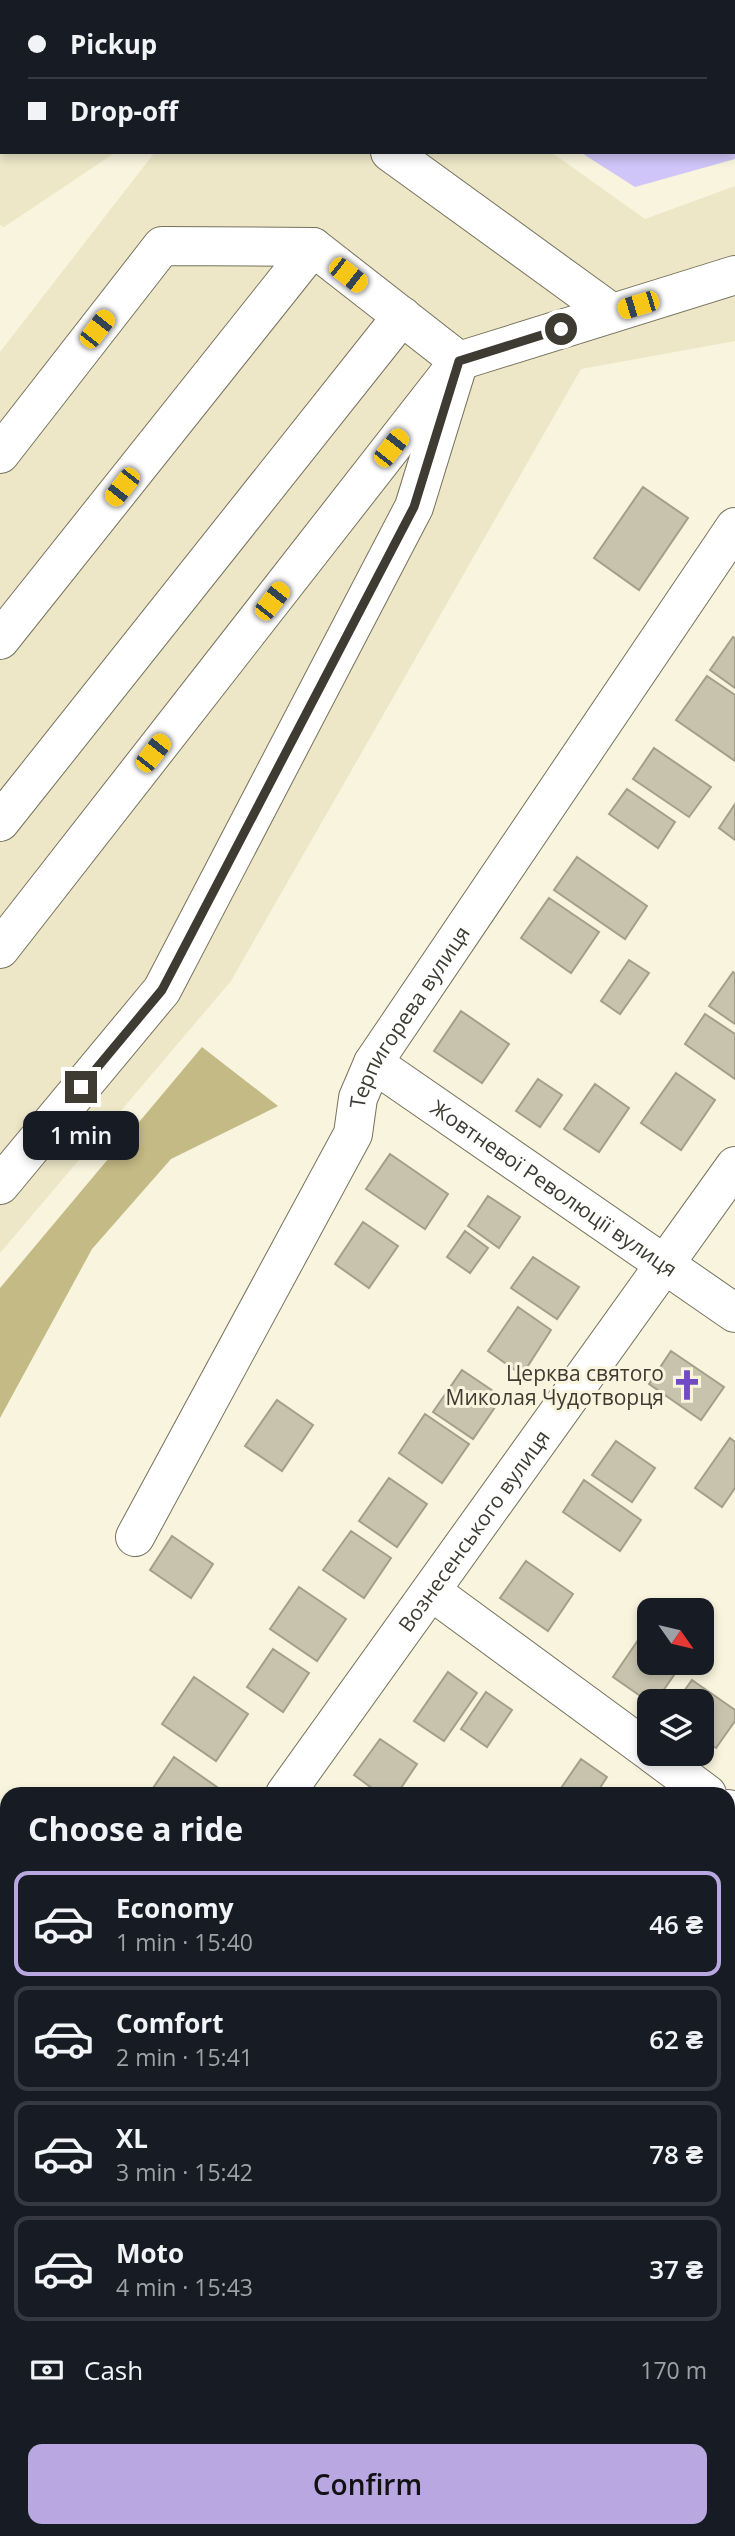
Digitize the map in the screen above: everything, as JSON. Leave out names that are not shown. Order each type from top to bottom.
[{"type":"street","points":[[393,154],[612,313]]},
{"type":"street","points":[[0,454],[162,246],[313,247],[459,361]]},
{"type":"street","points":[[0,640],[313,247]]},
{"type":"street","points":[[0,949],[459,361],[735,275]]},
{"type":"street","points":[[0,822],[401,316]]},
{"type":"street","points":[[0,1185],[162,990],[414,507],[459,361]]},
{"type":"street","name":"Терпигорева вулиця","points":[[135,1537],[353,1134],[358,1098],[373,1063],[735,527]]},
{"type":"street","name":"Жовтневої Революції вулиця","points":[[373,1063],[735,1313]]},
{"type":"street","name":"Вознесенського вулиця","points":[[290,1787],[735,1166]]},
{"type":"street","points":[[431,1591],[637,1742]]},
{"type":"street","points":[[670,1766],[698,1787]]},
{"type":"shaded area","points":[[0,154],[113,154],[4,227],[0,225]]},
{"type":"shaded area","points":[[153,154],[554,154],[645,219],[735,186],[735,341],[581,369],[231,981],[0,1253],[0,352]]},
{"type":"shaded area","points":[[583,154],[735,154],[735,159],[635,187]]},
{"type":"shaded area","points":[[202,1047],[278,1106],[171,1159],[92,1249],[0,1418],[0,1288]]},
{"type":"building","points":[[643,487],[688,518],[639,590],[594,558]]},
{"type":"building","points":[[733,637],[735,638],[735,688],[710,670]]},
{"type":"building","points":[[707,676],[735,695],[735,761],[676,720]]},
{"type":"building","points":[[654,748],[711,787],[689,817],[633,779]]},
{"type":"building","points":[[627,789],[675,822],[658,848],[609,814]]},
{"type":"building","points":[[735,804],[735,840],[719,828]]},
{"type":"building","points":[[577,857],[647,906],[625,939],[554,890]]},
{"type":"building","points":[[549,898],[599,932],[571,973],[521,938]]},
{"type":"building","points":[[629,960],[649,973],[620,1014],[601,1001]]},
{"type":"building","points":[[733,972],[735,974],[735,1024],[709,1006]]},
{"type":"building","points":[[461,1011],[509,1044],[482,1083],[434,1051]]},
{"type":"building","points":[[705,1014],[735,1034],[735,1079],[685,1044]]},
{"type":"building","points":[[676,1073],[715,1100],[681,1150],[641,1123]]},
{"type":"building","points":[[538,1079],[562,1095],[540,1127],[516,1111]]},
{"type":"building","points":[[595,1084],[629,1108],[599,1152],[564,1129]]},
{"type":"building","points":[[390,1154],[448,1194],[425,1229],[366,1189]]},
{"type":"building","points":[[488,1196],[520,1217],[499,1248],[468,1226]]},
{"type":"building","points":[[363,1222],[398,1246],[369,1288],[335,1264]]},
{"type":"building","points":[[465,1231],[488,1248],[470,1273],[447,1257]]},
{"type":"building","points":[[533,1257],[579,1287],[557,1319],[511,1288]]},
{"type":"building","points":[[518,1307],[551,1330],[522,1375],[488,1351]]},
{"type":"building","name":"Церква святого Миколая Чудотворця","points":[[671,1351],[724,1387],[701,1420],[649,1384]]},
{"type":"building","points":[[462,1370],[502,1397],[473,1439],[433,1412]]},
{"type":"building","points":[[277,1400],[313,1425],[282,1471],[245,1446]]},
{"type":"building","points":[[425,1414],[469,1444],[442,1483],[399,1453]]},
{"type":"building","points":[[730,1438],[735,1442],[735,1488],[722,1507],[695,1488]]},
{"type":"building","points":[[616,1441],[655,1468],[632,1502],[592,1475]]},
{"type":"building","points":[[389,1478],[427,1504],[397,1547],[359,1521]]},
{"type":"building","points":[[584,1480],[641,1520],[620,1551],[563,1512]]},
{"type":"building","points":[[351,1531],[391,1558],[364,1598],[323,1570]]},
{"type":"building","points":[[172,1536],[213,1564],[191,1598],[150,1570]]},
{"type":"building","points":[[526,1561],[573,1594],[548,1631],[500,1598]]},
{"type":"building","points":[[299,1587],[346,1619],[317,1661],[270,1629]]},
{"type":"building","points":[[637,1642],[637,1675],[674,1675],[664,1689],[637,1689],[637,1694],[613,1677]]},
{"type":"building","points":[[273,1649],[309,1673],[283,1712],[247,1687]]},
{"type":"building","points":[[448,1672],[477,1693],[444,1741],[414,1721]]},
{"type":"building","points":[[194,1677],[248,1714],[216,1761],[162,1724]]},
{"type":"building","points":[[692,1680],[705,1689],[686,1689]]},
{"type":"building","points":[[486,1692],[512,1710],[487,1747],[461,1729]]},
{"type":"building","points":[[714,1695],[735,1710],[735,1721],[716,1748]]},
{"type":"building","points":[[380,1739],[417,1764],[402,1787],[370,1787],[354,1775]]},
{"type":"building","points":[[174,1757],[217,1787],[154,1787]]},
{"type":"building","points":[[581,1759],[607,1777],[601,1787],[562,1787]]},
{"type":"place","name":"Церква святого Миколая Чудотворця","points":[[687,1385]]},
{"type":"route","points":[[81,1087],[162,990],[414,507],[459,361],[561,329]]}]
